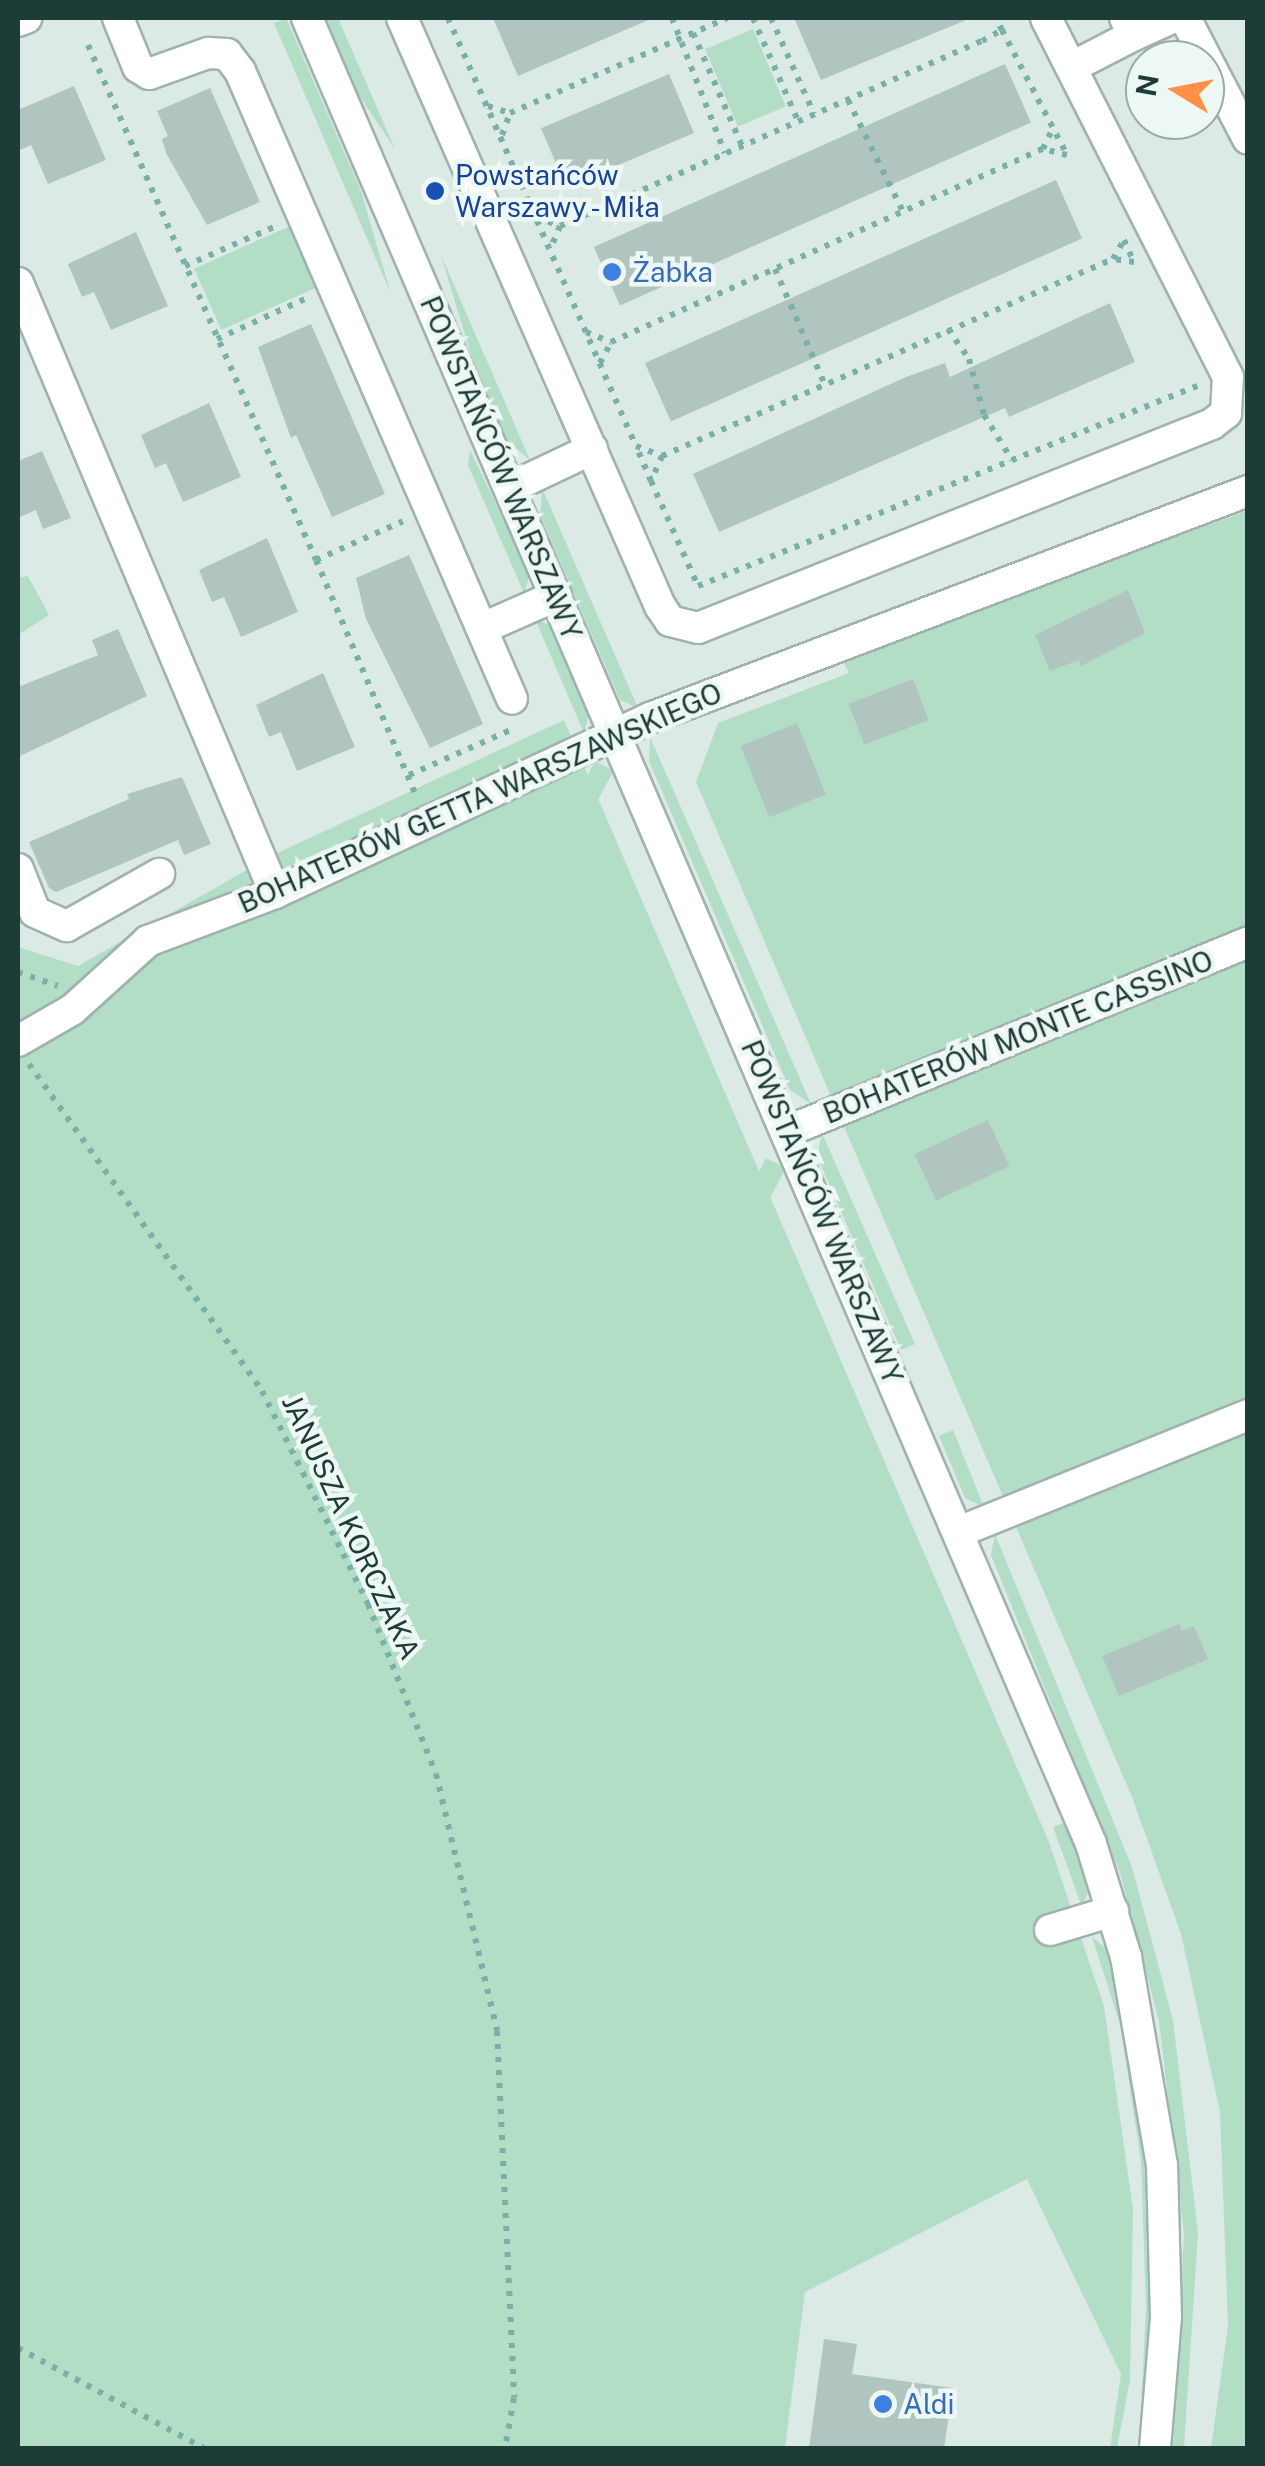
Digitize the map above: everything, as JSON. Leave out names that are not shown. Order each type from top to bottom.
[{"type":"street","points":[[18,21],[26,18]]},
{"type":"street","points":[[118,18],[138,67],[149,74],[208,53],[227,54],[334,286],[512,699]]},
{"type":"street","name":"POWSTAŃCÓW WARSZAWY","points":[[307,18],[1066,1778],[1112,1911],[1146,2049],[1162,2164],[1166,2317],[1154,2448]]},
{"type":"street","points":[[402,18],[660,606],[670,621],[698,628],[1212,424],[1232,401],[1228,377],[1046,18]]},
{"type":"street","points":[[1072,67],[1130,26],[1172,18]]},
{"type":"street","points":[[1185,18],[1248,139]]},
{"type":"street","points":[[18,283],[276,893]]},
{"type":"street","points":[[510,488],[592,449]]},
{"type":"street","name":"BOHATERÓW GETTA WARSZAWSKIEGO","points":[[20,1047],[72,1010],[148,941],[276,893],[616,735],[1248,491]]},
{"type":"street","points":[[483,628],[556,596]]},
{"type":"street","points":[[18,869],[26,916],[67,926],[159,874]]},
{"type":"street","name":"BOHATERÓW MONTE CASSINO","points":[[788,1132],[1248,942]]},
{"type":"street","points":[[961,1532],[1248,1415]]},
{"type":"street","points":[[1050,1930],[1112,1911]]},
{"type":"path","points":[[448,18],[698,586],[1198,386],[1189,368]]},
{"type":"path","points":[[672,18],[677,40],[725,153]]},
{"type":"path","points":[[487,105],[510,113],[728,18]]},
{"type":"path","points":[[753,18],[798,122]]},
{"type":"path","points":[[771,18],[814,114]]},
{"type":"path","points":[[600,364],[611,342],[774,269],[1043,149],[1067,155],[995,18]]},
{"type":"path","points":[[550,249],[560,226],[1002,30]]},
{"type":"path","points":[[693,33],[742,146]]},
{"type":"path","points":[[88,45],[415,793]]},
{"type":"path","points":[[848,100],[902,212]]},
{"type":"path","points":[[501,137],[510,113]]},
{"type":"path","points":[[1043,149],[1053,128]]},
{"type":"path","points":[[185,266],[302,214]]},
{"type":"path","points":[[535,216],[560,226]]},
{"type":"path","points":[[1113,258],[1124,240],[1144,279]]},
{"type":"path","points":[[651,480],[662,456],[1113,258],[1134,262]]},
{"type":"path","points":[[774,269],[824,383]]},
{"type":"path","points":[[218,339],[334,286]]},
{"type":"path","points":[[948,329],[970,359],[984,415],[1012,460]]},
{"type":"path","points":[[586,332],[611,342]]},
{"type":"path","points":[[636,446],[662,456]]},
{"type":"path","points":[[316,560],[430,509]]},
{"type":"path","points":[[409,775],[519,726],[512,699]]},
{"type":"path","name":"JANUSZA KORCZAKA","points":[[20,1047],[262,1391],[368,1604],[436,1774],[498,2031],[514,2398],[506,2448]]},
{"type":"path","points":[[18,2348],[204,2448]]},
{"type":"green space","points":[[286,18],[361,191],[391,294],[274,23]]},
{"type":"green space","points":[[324,18],[338,18],[395,149],[356,91]]},
{"type":"green space","points":[[753,29],[786,106],[738,127],[705,49]]},
{"type":"green space","points":[[290,226],[317,287],[221,330],[194,269]]},
{"type":"green space","points":[[441,255],[530,460],[506,440],[472,358]]},
{"type":"green space","points":[[470,450],[530,574],[524,593],[468,465]]},
{"type":"green space","points":[[542,488],[638,708],[620,700],[540,515]]},
{"type":"green space","points":[[1247,511],[1247,2448],[1211,2448],[1228,2326],[1220,2112],[1181,1934],[1132,1797],[696,782],[718,723],[849,673],[842,659]]},
{"type":"green space","points":[[28,576],[49,615],[18,635],[18,578]]},
{"type":"green space","points":[[535,619],[552,626],[590,709],[584,733]]},
{"type":"green space","points":[[564,720],[1049,1842],[1104,2006],[1133,2209],[1130,2380],[1117,2448],[1110,2448],[1121,2374],[1027,2179],[805,2292],[785,2448],[18,2448],[18,947],[78,966],[273,855]]},
{"type":"green space","points":[[650,737],[811,1104],[790,1090],[649,761]]},
{"type":"green space","points":[[595,761],[614,771],[425,1125],[407,1115]]},
{"type":"green space","points":[[822,1133],[915,1344],[901,1350],[817,1156]]},
{"type":"green space","points":[[766,1158],[786,1168],[498,1732],[479,1722]]},
{"type":"green space","points":[[953,1430],[984,1507],[965,1498],[939,1436]]},
{"type":"green space","points":[[995,1534],[1132,1867],[1173,2020],[1198,2233],[1184,2448],[1173,2448],[1184,2234],[1159,2021],[1121,1876],[991,1555]]},
{"type":"green space","points":[[1066,1822],[1089,1889],[1082,1907],[1053,1827]]},
{"type":"green space","points":[[1092,1937],[1107,1949],[1125,2023],[1145,2160],[1150,2306],[1139,2448],[1146,2308],[1141,2161],[1120,2024]]},
{"type":"building","points":[[493,18],[653,18],[518,76]]},
{"type":"building","points":[[794,18],[971,18],[821,80]]},
{"type":"building","points":[[1005,64],[1031,122],[620,305],[594,247]]},
{"type":"building","points":[[669,74],[694,133],[566,187],[541,128]]},
{"type":"building","points":[[74,86],[106,160],[48,184],[31,145],[18,151],[18,110]]},
{"type":"building","points":[[210,88],[260,202],[207,225],[166,153],[162,139],[168,136],[157,111]]},
{"type":"building","points":[[1056,180],[1082,238],[671,421],[645,363]]},
{"type":"building","points":[[136,232],[168,306],[111,330],[94,292],[82,297],[68,264]]},
{"type":"building","points":[[1110,303],[1135,362],[1009,417],[1005,408],[719,532],[693,474],[906,377],[945,363],[950,377]]},
{"type":"building","points":[[311,324],[385,494],[332,517],[296,435],[291,438],[258,347]]},
{"type":"building","points":[[209,403],[241,477],[183,502],[166,463],[155,468],[141,435]]},
{"type":"building","points":[[42,451],[71,518],[43,529],[36,510],[18,518],[18,461]]},
{"type":"building","points":[[267,538],[298,612],[241,637],[224,597],[212,602],[199,570]]},
{"type":"building","points":[[409,555],[483,724],[430,748],[366,619],[356,578]]},
{"type":"building","points":[[1128,590],[1145,633],[1081,666],[1079,660],[1050,671],[1035,635]]},
{"type":"building","points":[[118,629],[147,696],[18,757],[18,687],[98,655],[92,640]]},
{"type":"building","points":[[323,673],[355,747],[297,771],[281,732],[269,737],[256,705]]},
{"type":"building","points":[[913,679],[929,720],[864,745],[849,704]]},
{"type":"building","points":[[797,723],[826,794],[769,817],[740,746]]},
{"type":"building","points":[[182,777],[211,844],[184,855],[178,840],[56,892],[49,888],[29,842],[129,799],[127,794]]},
{"type":"building","points":[[988,1120],[1010,1166],[936,1200],[915,1154]]},
{"type":"building","points":[[1179,1624],[1182,1631],[1194,1626],[1208,1659],[1119,1696],[1102,1656]]},
{"type":"building","name":"Aldi","points":[[824,2339],[857,2344],[852,2374],[953,2388],[944,2448],[809,2448]]},
{"type":"place","name":"Powstańców Warszawy - Miła","points":[[435,191]]},
{"type":"place","name":"Żabka","points":[[612,272]]},
{"type":"place","name":"Aldi","points":[[883,2404]]}]
